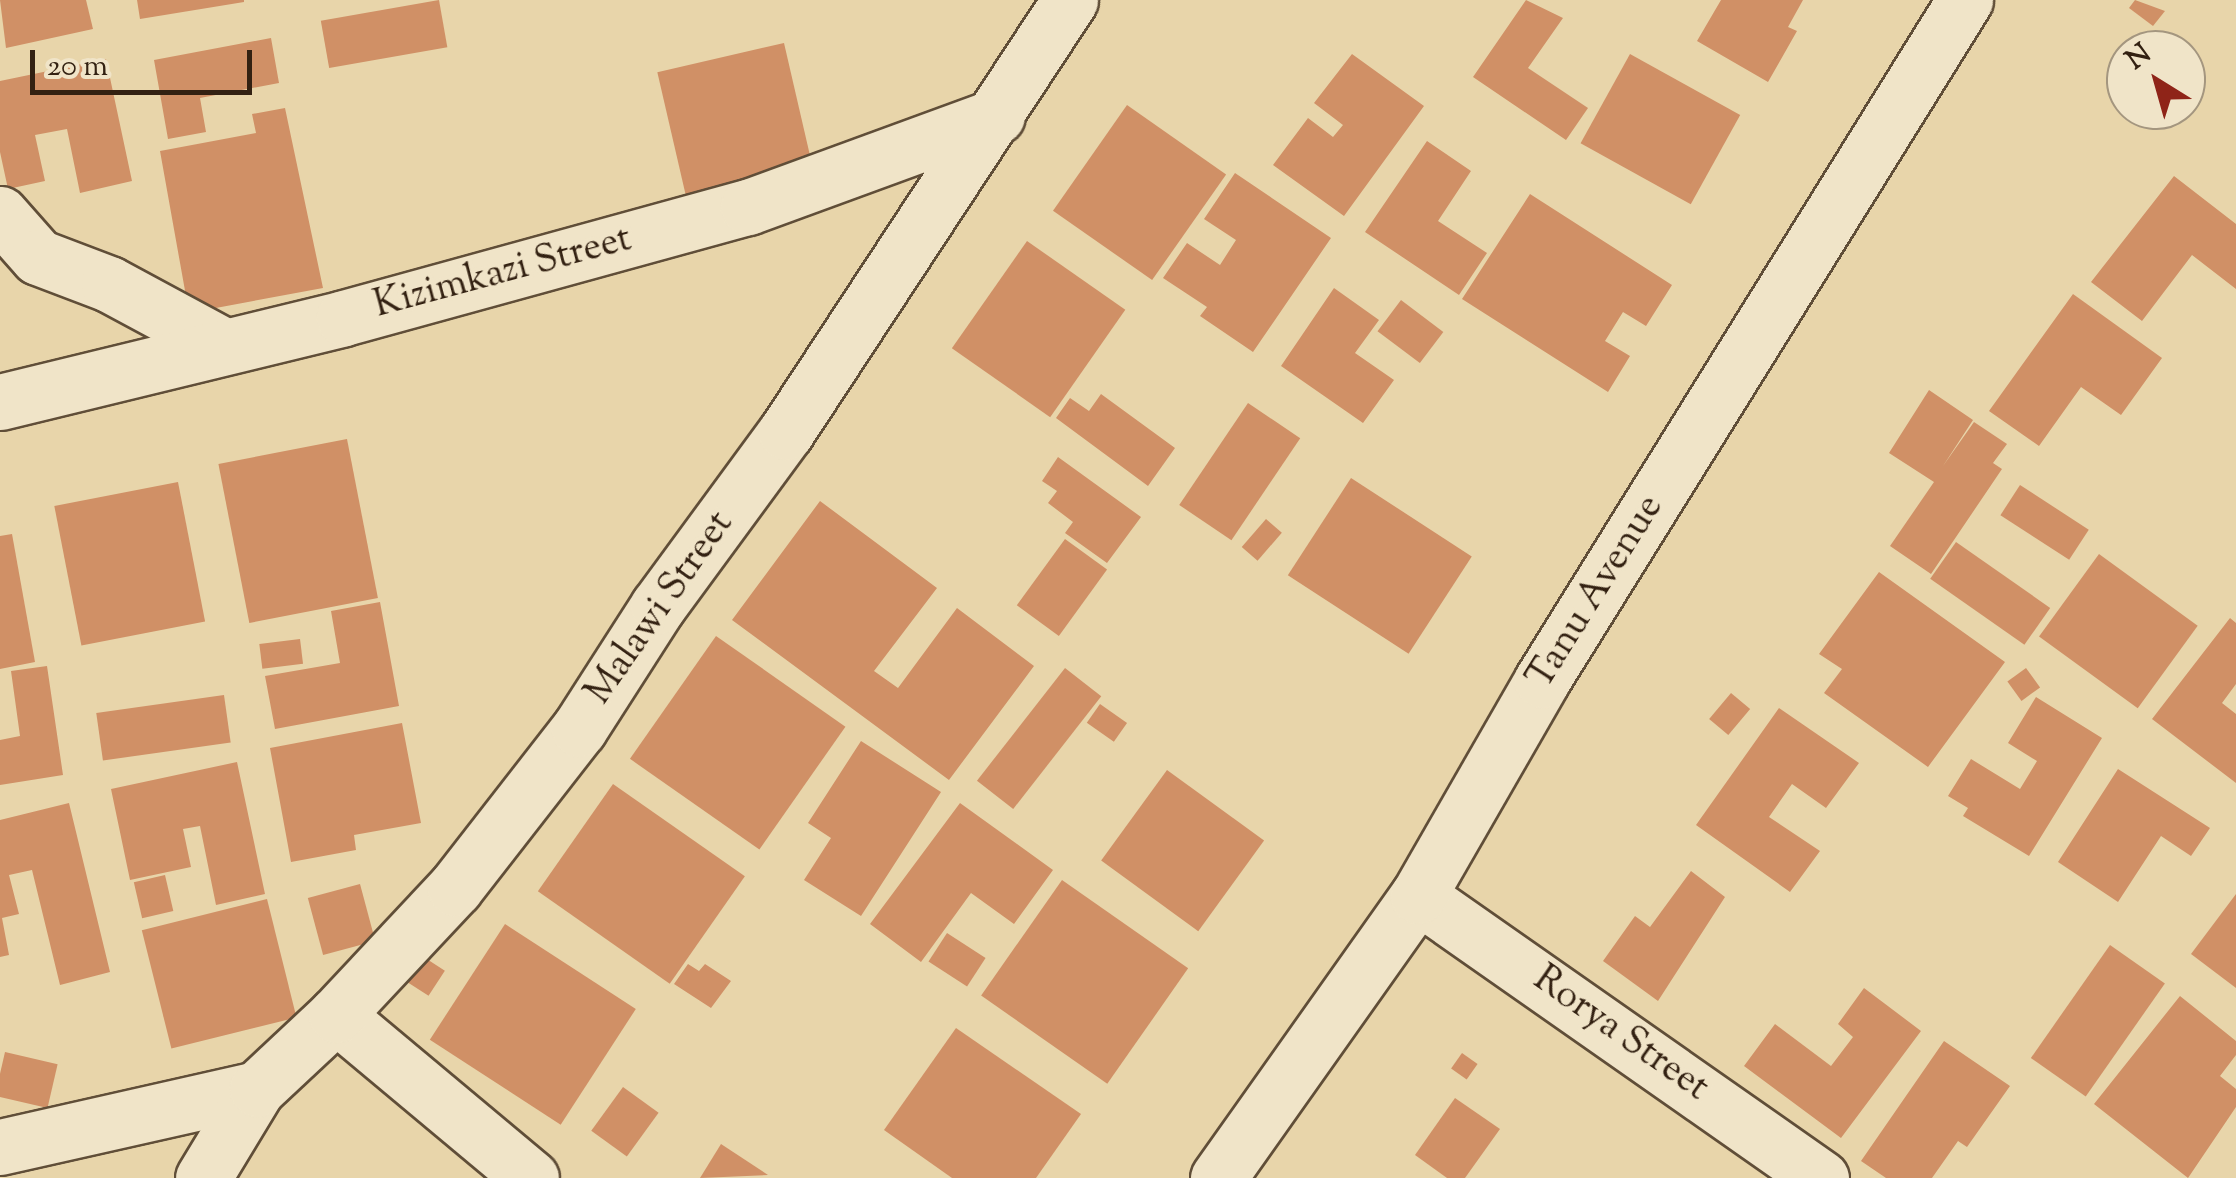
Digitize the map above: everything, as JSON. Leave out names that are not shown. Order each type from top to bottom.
[{"type":"street","name":"Malawi Street","points":[[203,1178],[257,1089],[336,1016],[455,888],[579,729],[998,116],[1070,0]]},
{"type":"street","name":"Tanu Avenue","points":[[1218,1178],[1418,896],[1542,680],[1964,0]]},
{"type":"street","name":"Kizimkazi Street","points":[[0,402],[748,206],[998,116]]},
{"type":"street","points":[[0,214],[38,257],[109,284],[224,346]]},
{"type":"street","name":"Rorya Street","points":[[1418,896],[1821,1178]]},
{"type":"street","points":[[336,1016],[531,1178]]},
{"type":"street","points":[[0,1147],[257,1089]]},
{"type":"building","points":[[0,0],[86,0],[93,29],[6,48]]},
{"type":"building","points":[[137,0],[244,0],[244,2],[140,19]]},
{"type":"building","points":[[439,0],[447,47],[329,68],[321,21]]},
{"type":"building","points":[[1526,0],[1563,18],[1528,68],[1588,108],[1566,140],[1473,77]]},
{"type":"building","points":[[1721,0],[1803,0],[1788,27],[1797,31],[1768,82],[1697,41]]},
{"type":"building","points":[[2135,0],[2165,11],[2153,26],[2129,8]]},
{"type":"building","points":[[271,38],[279,83],[200,98],[206,132],[168,139],[154,60]]},
{"type":"building","points":[[784,43],[814,173],[687,202],[657,72]]},
{"type":"building","points":[[1352,54],[1424,106],[1344,216],[1273,165],[1308,118],[1333,137],[1343,125],[1314,103]]},
{"type":"building","points":[[1630,54],[1740,115],[1691,204],[1581,143]]},
{"type":"building","points":[[106,59],[132,181],[80,193],[67,129],[35,135],[45,181],[8,189],[0,152],[0,81]]},
{"type":"building","points":[[1127,105],[1226,174],[1152,280],[1053,211]]},
{"type":"building","points":[[285,108],[323,288],[189,313],[160,151],[256,133],[252,114]]},
{"type":"building","points":[[1427,141],[1471,171],[1438,221],[1487,253],[1459,295],[1365,232]]},
{"type":"building","points":[[1235,173],[1331,238],[1253,352],[1200,316],[1207,307],[1163,278],[1187,243],[1220,265],[1236,240],[1204,219]]},
{"type":"building","points":[[2174,176],[2236,224],[2236,289],[2192,255],[2142,321],[2091,282]]},
{"type":"building","points":[[1530,194],[1672,285],[1646,326],[1623,312],[1605,341],[1630,356],[1608,392],[1462,299]]},
{"type":"building","points":[[1027,241],[1125,310],[1050,417],[952,348]]},
{"type":"building","points":[[1334,288],[1379,320],[1355,353],[1394,380],[1363,423],[1281,366]]},
{"type":"building","points":[[2073,294],[2162,358],[2121,415],[2081,387],[2039,446],[1989,411]]},
{"type":"building","points":[[1401,300],[1443,332],[1420,363],[1378,331]]},
{"type":"building","points":[[1929,390],[1973,420],[1943,466],[1974,422],[2007,444],[1993,463],[2002,469],[1931,574],[1890,546],[1934,482],[1889,453]]},
{"type":"building","points":[[1101,394],[1175,448],[1148,486],[1056,418],[1070,398],[1089,411]]},
{"type":"building","points":[[1248,403],[1300,438],[1231,540],[1179,505]]},
{"type":"building","points":[[347,439],[378,598],[249,623],[218,464]]},
{"type":"building","points":[[1058,457],[1141,517],[1107,563],[1065,533],[1073,522],[1048,503],[1057,491],[1042,481]]},
{"type":"building","points":[[1351,478],[1472,556],[1409,654],[1288,575]]},
{"type":"building","points":[[178,482],[205,621],[81,645],[54,506]]},
{"type":"building","points":[[2020,485],[2089,530],[2069,560],[2000,515]]},
{"type":"building","points":[[820,501],[937,588],[874,671],[898,688],[957,608],[1034,666],[949,780],[732,620]]},
{"type":"building","points":[[1266,519],[1282,533],[1258,561],[1242,547]]},
{"type":"building","points":[[12,534],[35,662],[0,669],[0,536]]},
{"type":"building","points":[[1065,539],[1107,570],[1059,636],[1017,605]]},
{"type":"building","points":[[1956,542],[2050,608],[2024,645],[1930,579]]},
{"type":"building","points":[[2099,554],[2198,626],[2138,708],[2039,637]]},
{"type":"building","points":[[1879,572],[2005,662],[1928,767],[1824,693],[1842,669],[1819,654]]},
{"type":"building","points":[[380,602],[399,706],[275,729],[265,676],[340,663],[331,611]]},
{"type":"building","points":[[2230,618],[2236,623],[2236,684],[2222,703],[2236,714],[2236,783],[2152,719]]},
{"type":"building","points":[[716,636],[845,727],[759,849],[630,759]]},
{"type":"building","points":[[300,639],[303,664],[262,669],[259,644]]},
{"type":"building","points":[[47,666],[63,775],[0,785],[0,740],[20,736],[11,671]]},
{"type":"building","points":[[1065,668],[1101,696],[1013,809],[977,781]]},
{"type":"building","points":[[2026,668],[2040,687],[2021,701],[2007,682]]},
{"type":"building","points":[[1731,693],[1750,709],[1728,735],[1709,719]]},
{"type":"building","points":[[224,695],[231,743],[103,760],[96,713]]},
{"type":"building","points":[[2036,697],[2102,738],[2029,856],[1963,816],[1968,808],[1948,796],[1971,759],[2020,789],[2037,761],[2008,743]]},
{"type":"building","points":[[1100,704],[1127,723],[1114,742],[1087,723]]},
{"type":"building","points":[[1779,708],[1859,763],[1826,808],[1792,784],[1769,817],[1820,851],[1790,892],[1696,825]]},
{"type":"building","points":[[402,723],[421,823],[354,835],[356,850],[291,862],[270,748]]},
{"type":"building","points":[[861,741],[941,792],[861,916],[804,880],[831,838],[808,823]]},
{"type":"building","points":[[237,762],[265,894],[216,905],[200,826],[183,829],[191,867],[130,880],[111,789]]},
{"type":"building","points":[[2118,769],[2210,828],[2191,856],[2161,836],[2118,902],[2058,862]]},
{"type":"building","points":[[1167,770],[1264,841],[1198,931],[1101,861]]},
{"type":"building","points":[[613,784],[745,876],[670,984],[538,891]]},
{"type":"building","points":[[69,803],[110,972],[60,985],[32,870],[9,875],[19,914],[2,918],[9,955],[0,957],[0,820]]},
{"type":"building","points":[[960,803],[1053,870],[1014,924],[971,893],[921,962],[870,924]]},
{"type":"building","points":[[1691,871],[1725,897],[1658,1001],[1603,961],[1635,916],[1650,927]]},
{"type":"building","points":[[165,875],[173,911],[142,918],[134,882]]},
{"type":"building","points":[[1062,880],[1188,968],[1107,1084],[981,996]]},
{"type":"building","points":[[360,884],[375,941],[323,955],[308,898]]},
{"type":"building","points":[[2236,894],[2236,988],[2191,954]]},
{"type":"building","points":[[267,899],[297,1017],[171,1049],[142,930]]},
{"type":"building","points":[[505,924],[636,1009],[561,1125],[430,1040]]},
{"type":"building","points":[[947,933],[986,958],[967,987],[928,962]]},
{"type":"building","points":[[2110,945],[2165,983],[2086,1096],[2031,1058]]},
{"type":"building","points":[[413,950],[445,971],[429,996],[397,975]]},
{"type":"building","points":[[688,964],[699,971],[705,964],[731,981],[711,1008],[674,984]]},
{"type":"building","points":[[1864,988],[1921,1031],[1841,1138],[1744,1066],[1775,1024],[1831,1066],[1853,1037],[1838,1024]]},
{"type":"building","points":[[2180,996],[2236,1041],[2236,1055],[2220,1076],[2236,1089],[2236,1107],[2188,1178],[2094,1104]]},
{"type":"building","points":[[956,1028],[1081,1114],[1036,1178],[952,1178],[884,1130]]},
{"type":"building","points":[[1944,1041],[2010,1086],[1967,1147],[1958,1141],[1932,1178],[1886,1178],[1861,1161]]},
{"type":"building","points":[[5,1052],[58,1064],[47,1108],[0,1097]]},
{"type":"building","points":[[1462,1053],[1478,1064],[1467,1079],[1451,1069]]},
{"type":"building","points":[[623,1087],[659,1113],[627,1157],[591,1131]]},
{"type":"building","points":[[1455,1098],[1500,1129],[1465,1178],[1447,1178],[1415,1155]]},
{"type":"building","points":[[721,1144],[768,1175],[700,1178]]}]
